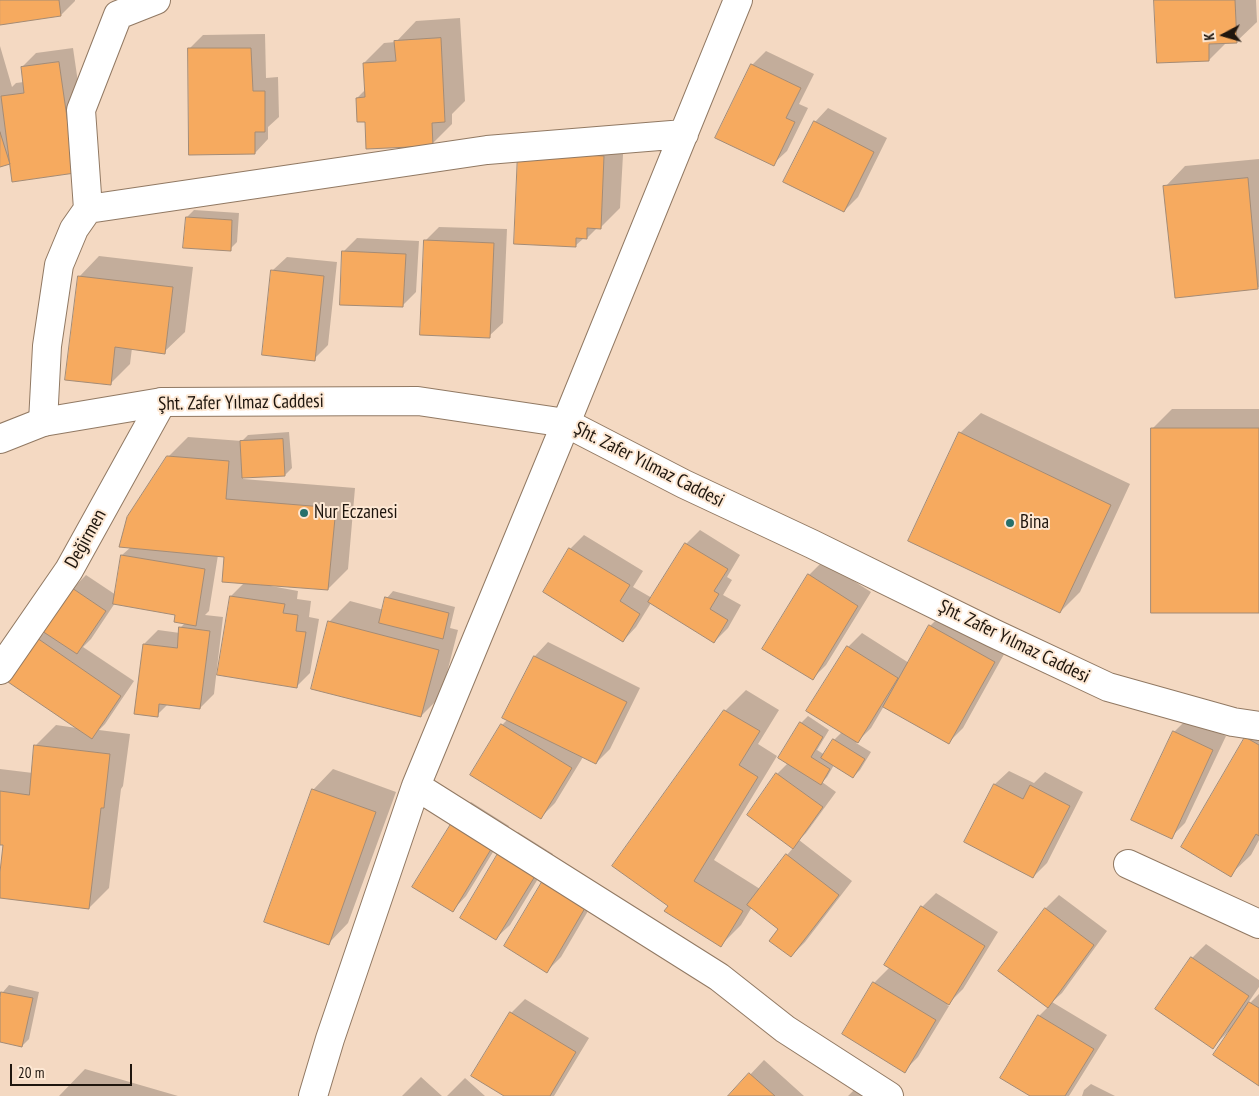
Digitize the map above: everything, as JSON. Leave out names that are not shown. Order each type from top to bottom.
[{"type":"street","points":[[43,422],[47,346],[59,265],[74,228],[88,209],[81,110],[118,15],[156,0]]},
{"type":"street","points":[[313,1096],[330,1040],[416,786],[738,0]]},
{"type":"street","points":[[88,209],[487,150],[684,134]]},
{"type":"street","name":"Şht. Zafer Yılmaz Caddesi","points":[[0,439],[43,422],[162,402],[418,402],[566,423],[684,484],[1108,687],[1234,722],[1259,726]]},
{"type":"street","name":"Değirmen","points":[[0,670],[69,570],[162,402]]},
{"type":"street","points":[[416,786],[719,977],[785,1029],[889,1096]]},
{"type":"street","points":[[1128,864],[1259,924]]},
{"type":"building","points":[[0,0],[59,0],[61,16],[0,25]]},
{"type":"building","points":[[1154,0],[1235,0],[1237,43],[1209,44],[1209,61],[1157,63]]},
{"type":"building","points":[[441,38],[445,122],[432,123],[433,146],[366,149],[365,122],[357,122],[356,98],[365,97],[363,63],[396,61],[394,41]]},
{"type":"building","points":[[188,48],[251,48],[253,91],[265,91],[265,132],[255,132],[255,154],[189,155]]},
{"type":"building","points":[[59,62],[75,173],[12,182],[1,96],[24,93],[21,67]]},
{"type":"building","points":[[751,64],[801,88],[786,118],[795,122],[774,166],[715,138]]},
{"type":"building","points":[[814,121],[874,152],[844,212],[783,182]]},
{"type":"building","points":[[0,132],[10,164],[0,167]]},
{"type":"building","points":[[518,152],[604,156],[601,229],[587,228],[587,239],[576,238],[576,247],[514,244]]},
{"type":"building","points":[[1248,178],[1258,289],[1175,298],[1163,186]]},
{"type":"building","points":[[186,217],[232,220],[231,251],[183,248]]},
{"type":"building","points":[[424,240],[494,243],[490,338],[420,335]]},
{"type":"building","points":[[342,251],[406,254],[403,307],[340,305]]},
{"type":"building","points":[[271,270],[324,276],[315,361],[262,355]]},
{"type":"building","points":[[78,276],[173,287],[165,354],[115,347],[111,385],[65,380]]},
{"type":"building","points":[[1151,428],[1259,428],[1259,613],[1151,613]]},
{"type":"building","name":"Bina","points":[[959,432],[1111,505],[1060,613],[908,541]]},
{"type":"building","points":[[283,439],[285,476],[242,478],[240,441]]},
{"type":"building","points":[[167,456],[229,461],[226,499],[336,508],[328,590],[222,582],[224,557],[119,547],[127,517]]},
{"type":"building","points":[[685,543],[728,569],[714,591],[719,594],[710,609],[728,620],[714,643],[648,602]]},
{"type":"building","points":[[569,548],[630,585],[620,601],[640,614],[623,642],[543,592]]},
{"type":"building","points":[[121,555],[205,569],[196,626],[174,622],[175,615],[113,604]]},
{"type":"building","points":[[808,574],[858,606],[813,680],[762,649]]},
{"type":"building","points":[[72,588],[106,611],[77,654],[42,631]]},
{"type":"building","points":[[230,596],[285,604],[283,613],[298,615],[296,631],[306,632],[297,688],[217,675]]},
{"type":"building","points":[[385,597],[449,613],[443,639],[379,623]]},
{"type":"building","points":[[328,621],[439,650],[421,717],[311,689]]},
{"type":"building","points":[[929,625],[995,662],[949,744],[883,707]]},
{"type":"building","points":[[179,627],[210,631],[200,709],[159,704],[158,717],[134,714],[143,644],[177,648]]},
{"type":"building","points":[[37,638],[121,696],[92,739],[8,682]]},
{"type":"building","points":[[847,646],[898,678],[858,743],[806,711]]},
{"type":"building","points":[[534,656],[627,702],[596,764],[502,718]]},
{"type":"building","points":[[724,710],[760,731],[739,765],[758,777],[694,881],[743,911],[721,947],[664,911],[668,906],[612,866]]},
{"type":"building","points":[[800,722],[823,737],[811,757],[830,769],[821,785],[778,758]]},
{"type":"building","points":[[501,724],[572,768],[541,819],[470,775]]},
{"type":"building","points":[[1173,731],[1213,750],[1172,839],[1131,820]]},
{"type":"building","points":[[1245,737],[1259,745],[1259,836],[1256,834],[1231,877],[1181,847]]},
{"type":"building","points":[[833,739],[865,759],[853,778],[821,758]]},
{"type":"building","points":[[34,745],[110,754],[104,808],[101,808],[89,909],[0,898],[3,845],[0,845],[0,791],[29,795]]},
{"type":"building","points":[[776,773],[823,807],[793,849],[747,815]]},
{"type":"building","points":[[994,784],[1023,799],[1030,785],[1070,806],[1033,878],[964,842]]},
{"type":"building","points":[[312,789],[376,812],[329,945],[264,922]]},
{"type":"building","points":[[456,816],[496,841],[453,912],[412,887]]},
{"type":"building","points":[[503,845],[540,868],[496,940],[460,918]]},
{"type":"building","points":[[786,854],[839,895],[791,957],[769,941],[778,929],[747,905]]},
{"type":"building","points":[[542,882],[585,908],[547,973],[504,946]]},
{"type":"building","points":[[921,906],[985,946],[949,1005],[884,965]]},
{"type":"building","points":[[1045,908],[1094,945],[1048,1008],[998,971]]},
{"type":"building","points":[[1191,957],[1249,996],[1213,1049],[1155,1009]]},
{"type":"building","points":[[873,982],[936,1020],[905,1073],[842,1034]]},
{"type":"building","points":[[1,992],[33,998],[22,1047],[0,1042]]},
{"type":"building","points":[[1249,1002],[1259,1008],[1259,1086],[1213,1055]]},
{"type":"building","points":[[510,1012],[576,1052],[550,1096],[504,1096],[471,1076]]},
{"type":"building","points":[[1038,1015],[1094,1049],[1065,1096],[1030,1096],[1000,1078]]},
{"type":"building","points":[[749,1073],[775,1096],[728,1096]]},
{"type":"place","name":"Nur Eczanesi","points":[[304,513]]},
{"type":"place","name":"Bina","points":[[1010,523]]}]
